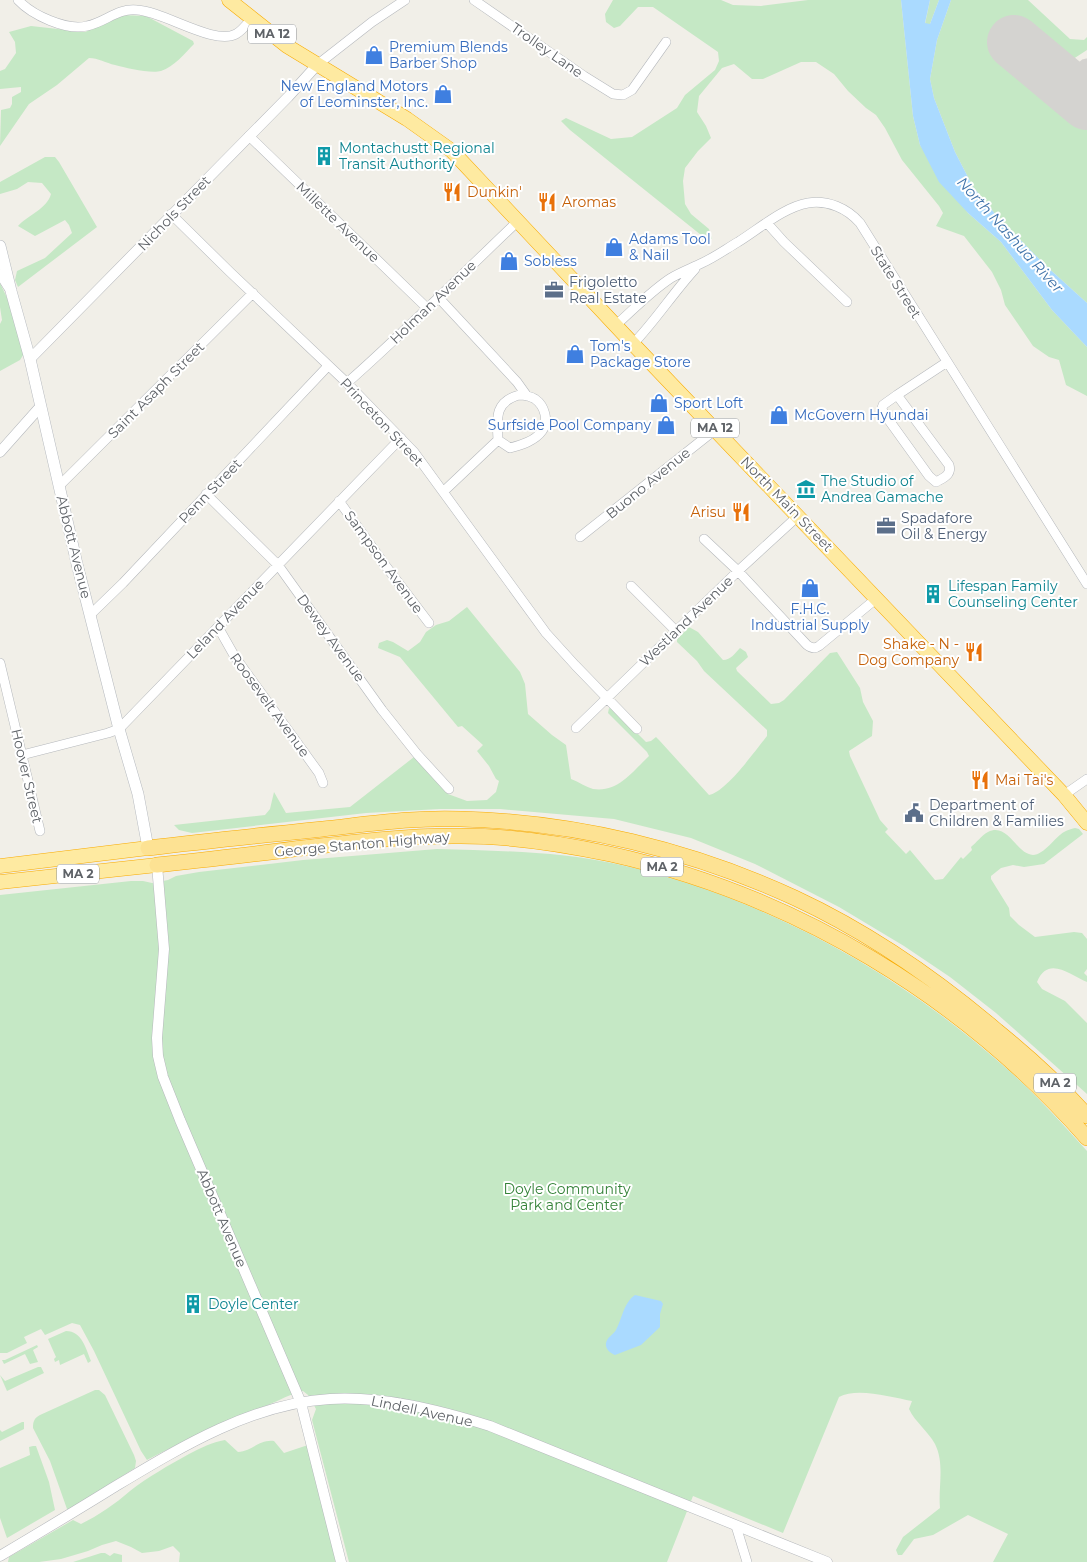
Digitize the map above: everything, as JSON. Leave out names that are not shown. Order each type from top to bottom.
[{"type":"highway","name":"MA 12","points":[[230,0],[287,46],[317,65]]},
{"type":"highway","name":"North Main Street","points":[[317,65],[384,105],[446,146],[1064,795],[1087,822]]},
{"type":"highway","name":"George Stanton Highway","points":[[0,866],[394,821],[508,820],[602,835],[706,862],[794,898],[841,922],[898,957],[963,1002],[1022,1051],[1087,1116]]},
{"type":"highway","name":"George Stanton Highway","points":[[0,882],[386,839],[454,836],[540,841],[642,861],[691,876],[761,902],[834,936],[881,964],[969,1024],[1066,1114],[1087,1138]]},
{"type":"main road","name":"Abbott Avenue","points":[[0,246],[30,359],[90,615],[119,729],[138,794],[148,848]]},
{"type":"street","points":[[18,0],[25,8],[43,17],[65,25],[78,27],[88,26],[125,10],[138,10],[150,12],[214,36],[228,37],[242,30],[252,18]]},
{"type":"street","points":[[317,65],[372,22],[405,0]]},
{"type":"street","name":"Trolley Lane","points":[[474,0],[613,94],[622,95],[632,90],[666,42]]},
{"type":"street","name":"Nichols Street","points":[[30,359],[317,65]]},
{"type":"street","name":"Millette Avenue","points":[[248,136],[427,308]]},
{"type":"street","name":"State Street","points":[[616,325],[672,277],[723,252],[767,223],[799,205],[810,203],[830,204],[853,215],[860,222],[946,362],[1087,584]]},
{"type":"street","name":"Princeton Street","points":[[172,214],[253,294],[348,383],[414,452],[536,620],[574,665],[637,729]]},
{"type":"street","name":"Holman Avenue","points":[[348,383],[518,221]]},
{"type":"street","points":[[767,223],[784,242],[847,302]]},
{"type":"street","points":[[634,344],[650,327],[697,265]]},
{"type":"street","points":[[0,274],[11,291]]},
{"type":"street","name":"Saint Asaph Street","points":[[59,486],[253,294]]},
{"type":"street","points":[[438,297],[517,382],[527,396]]},
{"type":"street","points":[[897,395],[949,465],[949,474],[936,482],[929,476],[882,408],[897,395],[946,362]]},
{"type":"street","name":"Penn Street","points":[[90,615],[123,583],[328,366]]},
{"type":"street","points":[[444,491],[498,440],[497,421],[501,407],[512,397],[519,395],[534,398],[544,410],[545,426],[541,432],[530,442],[514,447],[506,446],[498,440]]},
{"type":"street","points":[[0,452],[40,407]]},
{"type":"street","name":"Buono Avenue","points":[[580,537],[716,429]]},
{"type":"street","name":"Leland Avenue","points":[[22,755],[119,729],[401,438]]},
{"type":"street","name":"Dewey Avenue","points":[[206,494],[278,565],[382,710],[417,754],[449,789]]},
{"type":"street","name":"Sampson Avenue","points":[[339,501],[429,623]]},
{"type":"street","name":"Westland Avenue","points":[[576,728],[738,571],[798,516]]},
{"type":"street","points":[[704,539],[738,571],[807,645],[814,648],[819,646],[877,598]]},
{"type":"street","points":[[631,586],[676,631]]},
{"type":"street","name":"Roosevelt Avenue","points":[[218,627],[233,654],[319,773],[323,783]]},
{"type":"street","name":"Hoover Street","points":[[0,663],[40,831]]},
{"type":"street","points":[[1064,795],[1087,779]]},
{"type":"street","name":"Abbott Avenue","points":[[157,865],[164,948],[157,1038],[161,1070],[180,1120],[300,1403],[341,1562]]},
{"type":"street","name":"Lindell Avenue","points":[[0,1556],[144,1469],[187,1445],[229,1425],[268,1410],[300,1403],[328,1399],[366,1399],[403,1404],[458,1416],[490,1426],[826,1562]]},
{"type":"street","points":[[736,1526],[747,1562]]},
{"type":"street","points":[[0,1556],[3,1562]]},
{"type":"green space","points":[[613,0],[721,0],[733,5],[761,6],[808,0],[901,0],[913,116],[920,145],[968,213],[1001,242],[1052,310],[1087,347],[1087,396],[1066,385],[1059,360],[1049,357],[1033,346],[1005,305],[1001,290],[992,272],[964,236],[936,226],[943,213],[902,160],[876,115],[848,91],[834,74],[816,62],[801,62],[763,79],[752,79],[734,64],[722,68],[699,96],[697,112],[711,138],[685,168],[683,181],[685,204],[691,214],[709,229],[712,239],[701,235],[570,130],[561,121],[566,118],[611,139],[632,137],[677,108],[685,95],[715,70],[719,61],[718,52],[653,7],[638,7],[620,26],[614,28],[606,22],[605,14]]},
{"type":"green space","points":[[930,0],[939,0],[930,24],[925,24]]},
{"type":"green space","points":[[951,0],[1028,0],[1070,39],[1084,40],[1087,37],[1087,50],[1067,63],[1024,27],[1001,56],[1087,128],[1087,303],[1045,265],[996,215],[973,187],[955,152],[934,98],[930,79],[937,40]]},
{"type":"green space","points":[[122,15],[146,16],[193,41],[194,44],[170,66],[157,72],[132,69],[89,58],[57,85],[29,104],[0,146],[1,110],[10,108],[12,97],[21,92],[21,87],[0,89],[0,71],[5,69],[16,53],[15,42],[9,32],[31,26],[85,32]]},
{"type":"green space","points":[[45,157],[55,157],[59,162],[97,227],[18,287],[15,280],[17,271],[45,258],[72,233],[65,220],[35,236],[18,226],[46,204],[49,199],[51,194],[42,183],[28,182],[17,189],[0,194],[0,182]]},
{"type":"green space","points":[[0,283],[9,302],[25,352],[20,360],[0,371],[0,324],[2,320]]},
{"type":"green space","points":[[467,607],[520,672],[525,684],[528,714],[566,745],[571,779],[590,788],[610,788],[624,780],[649,756],[608,713],[609,708],[614,710],[646,742],[656,737],[709,795],[724,787],[732,779],[767,736],[767,730],[704,671],[697,661],[677,642],[677,639],[689,627],[698,632],[723,660],[731,658],[740,648],[746,652],[748,657],[736,668],[737,671],[771,704],[784,700],[830,653],[837,652],[860,688],[863,702],[873,721],[872,736],[849,751],[850,756],[880,820],[888,829],[885,832],[906,854],[910,850],[935,880],[943,879],[961,857],[963,859],[972,850],[971,847],[988,832],[1001,831],[1022,850],[1033,855],[1045,849],[1065,831],[1075,828],[1079,829],[1083,834],[1044,864],[1024,867],[1013,865],[1001,868],[991,876],[991,879],[1009,908],[1010,916],[1035,937],[1074,932],[1082,933],[1087,939],[1087,969],[1084,973],[1087,976],[1087,982],[1060,969],[1053,968],[1042,974],[1037,982],[1042,989],[1065,1001],[1087,1023],[1087,1094],[996,1013],[950,977],[904,946],[839,907],[755,864],[691,838],[614,819],[500,809],[440,809],[366,813],[192,833],[179,830],[174,825],[265,815],[270,809],[274,792],[286,813],[350,807],[414,757],[448,794],[467,801],[487,800],[496,792],[499,781],[477,751],[483,745],[462,726],[458,727],[400,657],[378,648],[379,643],[387,640],[408,651],[420,642],[426,632],[436,625],[449,621]]},
{"type":"green space","name":"Doyle Community Park and Center","points":[[437,849],[529,852],[598,860],[673,879],[773,916],[822,940],[869,967],[915,996],[958,1028],[1022,1083],[1087,1151],[1087,1562],[993,1562],[1008,1534],[968,1515],[933,1535],[914,1539],[902,1555],[898,1555],[896,1550],[903,1537],[940,1508],[940,1459],[935,1444],[909,1409],[912,1401],[884,1395],[855,1393],[839,1397],[783,1533],[693,1496],[667,1562],[349,1562],[312,1420],[316,1409],[308,1395],[303,1391],[289,1395],[222,1424],[147,1460],[80,1325],[72,1323],[45,1335],[41,1329],[24,1337],[27,1343],[7,1353],[0,1353],[0,895],[131,881],[152,883],[199,872],[303,860]]},
{"type":"green space","points":[[66,1331],[80,1337],[91,1361],[88,1363],[84,1354],[60,1365],[59,1360],[55,1362],[54,1359],[56,1357],[48,1339]]},
{"type":"green space","points":[[37,1345],[38,1347],[33,1350],[38,1362],[30,1364],[25,1354],[4,1364],[2,1360],[5,1360]]},
{"type":"green space","points":[[41,1367],[44,1373],[7,1391],[0,1375],[5,1381]]},
{"type":"green space","points":[[95,1390],[99,1390],[105,1395],[134,1455],[136,1461],[135,1468],[70,1509],[67,1509],[50,1461],[33,1428],[34,1422],[36,1417]]},
{"type":"green space","points":[[24,1422],[24,1429],[0,1441],[0,1430],[2,1432]]},
{"type":"green space","points":[[225,1440],[238,1452],[269,1441],[274,1441],[284,1453],[308,1445],[337,1562],[179,1562],[180,1553],[173,1546],[159,1551],[142,1553],[116,1541],[61,1559],[39,1562],[8,1562],[9,1557],[73,1520],[81,1524],[94,1517],[144,1481],[181,1458],[216,1442]]},
{"type":"green space","points":[[36,1446],[49,1482],[55,1510],[7,1538],[0,1518],[0,1468],[30,1455],[29,1447]]},
{"type":"green space","points":[[101,1553],[110,1556],[114,1553],[122,1555],[122,1562],[73,1562]]},
{"type":"water","name":"North Nashua River","points":[[901,0],[930,0],[925,23],[930,24],[939,0],[951,0],[937,40],[930,79],[934,98],[955,152],[973,187],[996,215],[1045,265],[1087,303],[1087,347],[1052,310],[1001,242],[968,213],[939,182],[920,145],[913,116]]},
{"type":"water","points":[[635,1295],[661,1301],[663,1304],[660,1314],[660,1327],[641,1345],[615,1355],[607,1349],[607,1341],[616,1330],[628,1302]]},
{"type":"taxiway","points":[[1070,89],[1087,69]]},
{"type":"runway","points":[[1014,42],[1087,103]]},
{"type":"place","name":"Premium Blends Barber Shop","points":[[374,55]]},
{"type":"place","name":"New England Motors of Leominster, Inc.","points":[[443,94]]},
{"type":"place","name":"Montachustt Regional Transit Authority","points":[[324,156]]},
{"type":"place","name":"Dunkin'","points":[[452,192]]},
{"type":"place","name":"Aromas","points":[[547,202]]},
{"type":"place","name":"Adams Tool & Nail","points":[[614,247]]},
{"type":"place","name":"Sobless","points":[[509,261]]},
{"type":"place","name":"Frigoletto Real Estate","points":[[554,290]]},
{"type":"place","name":"Tom's Package Store","points":[[575,354]]},
{"type":"place","name":"Sport Loft","points":[[659,403]]},
{"type":"place","name":"McGovern Hyundai","points":[[779,415]]},
{"type":"place","name":"Surfside Pool Company","points":[[666,425]]},
{"type":"place","name":"The Studio of Andrea Gamache","points":[[806,489]]},
{"type":"place","name":"Arisu","points":[[741,512]]},
{"type":"place","name":"Spadafore Oil & Energy","points":[[886,526]]},
{"type":"place","name":"F.H.C. Industrial Supply","points":[[810,588]]},
{"type":"place","name":"Lifespan Family Counseling Center","points":[[933,594]]},
{"type":"place","name":"Shake - N - Dog Company","points":[[974,652]]},
{"type":"place","name":"Mai Tai's","points":[[980,780]]},
{"type":"place","name":"Department of Children & Families","points":[[914,813]]},
{"type":"place","name":"Doyle Center","points":[[193,1304]]}]
